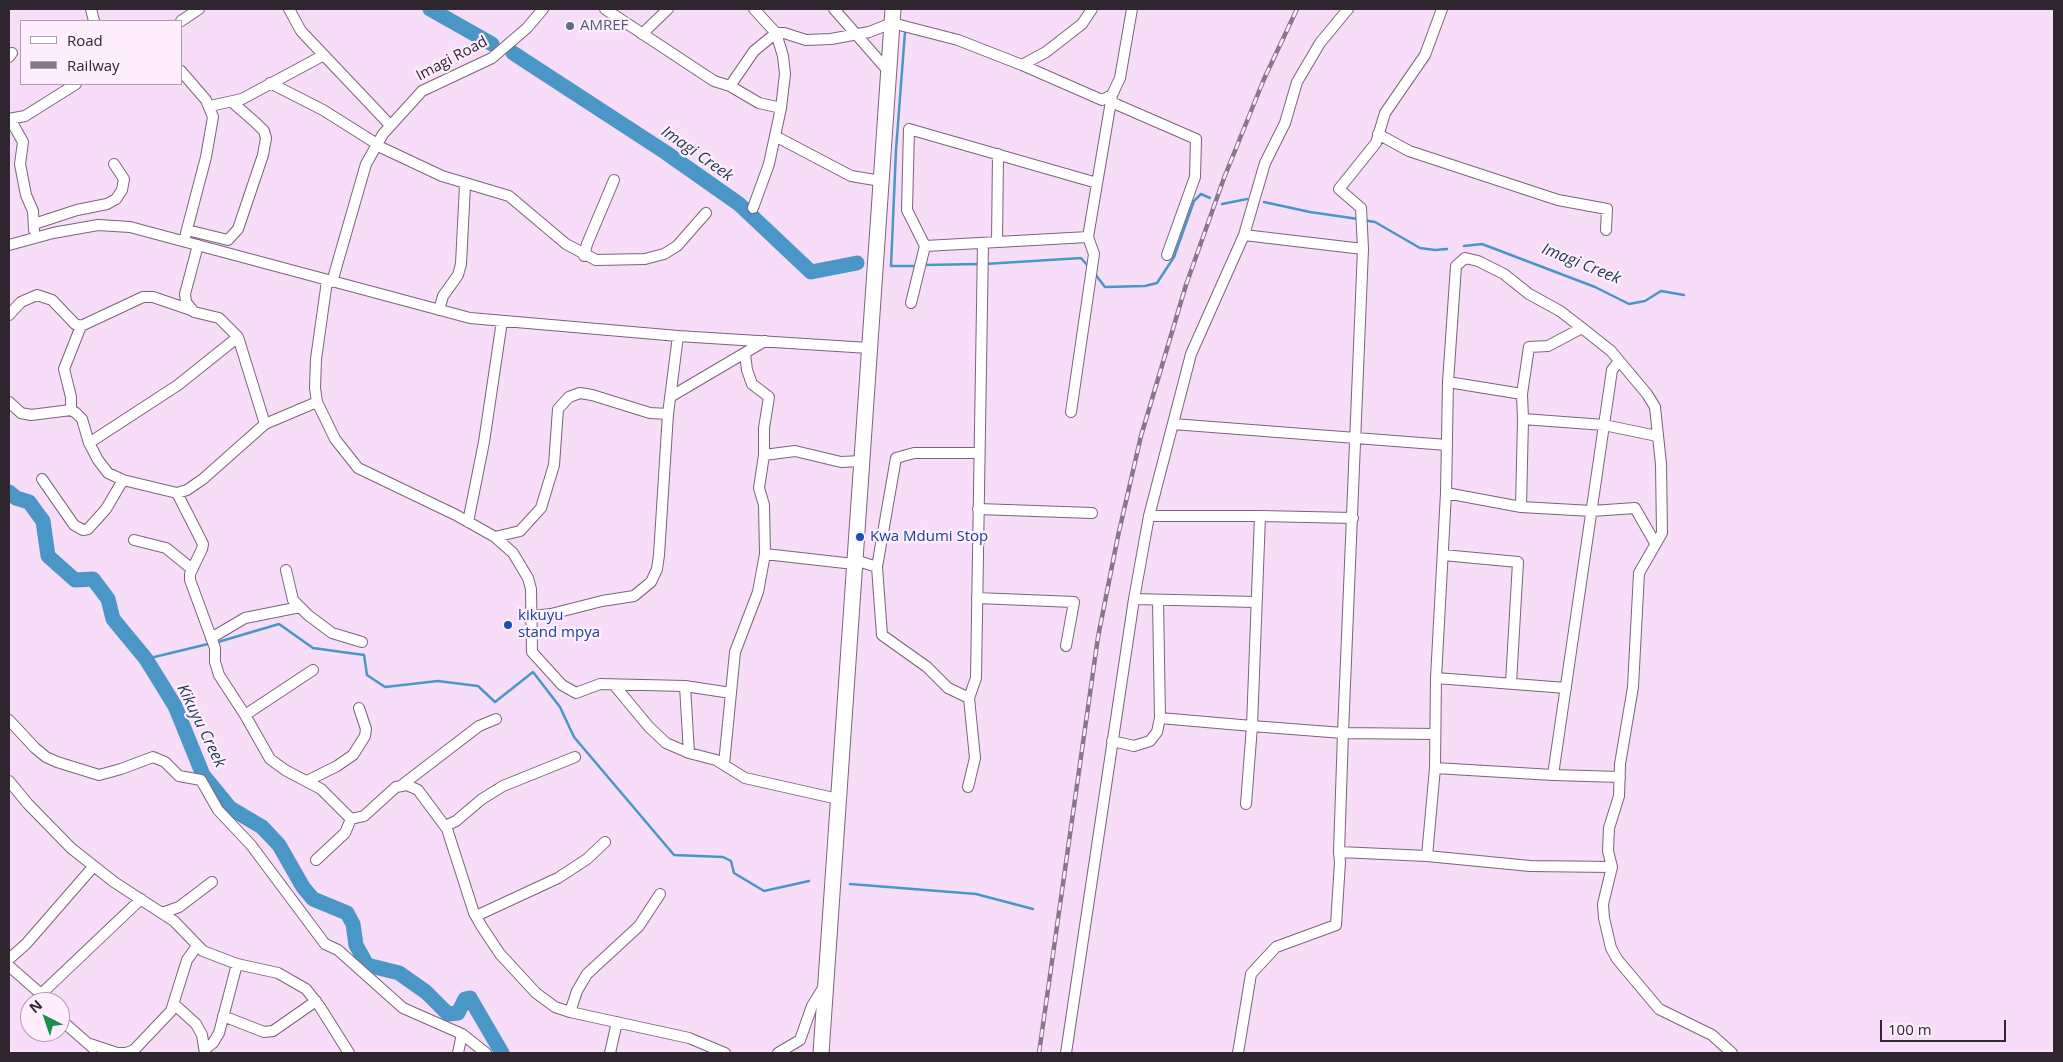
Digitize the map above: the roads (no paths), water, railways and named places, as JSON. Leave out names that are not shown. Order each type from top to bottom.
[{"type":"highway","points":[[821,1053],[893,16]]},
{"type":"street","points":[[182,20],[199,9]]},
{"type":"street","points":[[289,9],[301,31],[390,125]]},
{"type":"street","name":"Imagi Road","points":[[317,402],[316,359],[329,281],[366,164],[377,144],[390,125],[422,91],[492,58],[527,28],[543,9]]},
{"type":"street","points":[[604,9],[714,81],[730,86],[759,103],[781,108]]},
{"type":"street","points":[[642,34],[668,9]]},
{"type":"street","points":[[753,208],[762,188],[775,136],[785,74],[784,56],[776,33],[754,9]]},
{"type":"street","points":[[834,9],[888,72]]},
{"type":"street","points":[[1022,65],[1046,52],[1082,24],[1092,9]]},
{"type":"street","points":[[1070,412],[1094,254],[1088,237],[1112,99],[1120,78],[1132,9]]},
{"type":"street","points":[[1066,1053],[1134,599],[1149,516],[1191,354],[1244,235],[1265,163],[1285,123],[1297,82],[1320,43],[1348,9]]},
{"type":"street","points":[[1238,1053],[1251,974],[1276,947],[1336,925],[1363,249],[1361,208],[1339,189],[1376,143],[1385,113],[1425,55],[1442,9]]},
{"type":"street","points":[[730,86],[754,51],[776,33],[818,40],[869,32],[893,16],[1022,65],[1102,100],[1112,99],[1196,139],[1195,178],[1168,255]]},
{"type":"street","points":[[210,106],[232,102],[324,55]]},
{"type":"street","points":[[182,72],[210,106],[214,117],[212,133],[184,242]]},
{"type":"street","points":[[270,83],[323,110],[377,144],[442,176],[465,185],[500,191],[509,196],[566,244],[584,256],[596,260],[621,261],[664,254],[677,246],[706,213]]},
{"type":"street","points":[[33,238],[33,211],[26,195],[20,164],[22,142],[10,119],[25,116],[74,85]]},
{"type":"street","points":[[187,230],[228,240],[238,229],[263,156],[266,138],[264,131],[232,102]]},
{"type":"street","points":[[911,303],[926,246],[907,210],[909,129],[1098,183]]},
{"type":"street","points":[[1378,134],[1409,151],[1548,197],[1608,209],[1606,230]]},
{"type":"street","points":[[775,136],[851,176],[881,181]]},
{"type":"street","points":[[998,154],[998,242]]},
{"type":"street","points":[[34,224],[77,210],[107,204],[116,199],[122,190],[124,179],[114,164]]},
{"type":"street","points":[[584,256],[587,244],[614,180]]},
{"type":"street","points":[[439,310],[443,296],[458,275],[461,264],[465,185]]},
{"type":"street","points":[[9,245],[33,238],[98,225],[130,227],[470,318],[678,336],[869,348]]},
{"type":"street","points":[[1244,235],[1363,249]]},
{"type":"street","points":[[926,246],[1088,237]]},
{"type":"street","points":[[968,787],[975,758],[969,698],[976,678],[978,453],[983,243]]},
{"type":"street","points":[[191,310],[186,302],[185,294],[198,246]]},
{"type":"street","points":[[1427,856],[1435,768],[1436,678],[1446,493],[1448,382],[1456,266],[1465,258],[1478,261],[1504,274],[1529,294],[1560,310],[1600,344],[1609,349],[1655,407],[1661,464],[1663,526],[1661,536],[1655,543],[1639,573],[1633,688],[1618,802],[1609,828],[1608,852],[1612,867],[1604,897],[1605,931],[1617,959],[1660,1009],[1666,1014],[1712,1035],[1732,1053]]},
{"type":"street","points":[[9,315],[28,298],[42,296],[52,300],[75,324],[81,326]]},
{"type":"street","points":[[265,424],[243,347],[238,337],[219,318],[153,297],[143,297],[81,326],[64,369],[71,396],[71,410],[82,420],[89,443],[104,469],[123,480],[177,493],[193,486],[265,424],[317,402],[335,440],[358,468],[468,522],[495,538],[513,554],[528,578],[532,599],[532,652],[570,691],[580,693],[600,684],[615,686],[631,684],[685,686],[731,693]]},
{"type":"street","points":[[468,522],[484,442],[502,321]]},
{"type":"street","points":[[1521,507],[1522,394],[1529,347],[1548,346],[1582,328]]},
{"type":"street","points":[[532,616],[552,614],[602,601],[634,596],[651,582],[657,569],[662,530],[668,414],[678,336]]},
{"type":"street","points":[[89,443],[178,385],[238,337]]},
{"type":"street","points":[[670,397],[765,341]]},
{"type":"street","points":[[724,764],[735,652],[758,592],[765,554],[764,505],[759,488],[764,456],[764,428],[769,397],[766,392],[752,384],[747,370],[745,354]]},
{"type":"street","points":[[1553,775],[1612,370],[1619,361]]},
{"type":"street","points":[[1448,382],[1522,394]]},
{"type":"street","points":[[495,538],[520,531],[541,508],[554,465],[558,409],[569,397],[580,393],[592,395],[650,413],[668,414]]},
{"type":"street","points":[[9,402],[21,413],[31,415],[71,410]]},
{"type":"street","points":[[1523,419],[1604,425],[1657,436]]},
{"type":"street","points":[[1173,424],[1447,445]]},
{"type":"street","points":[[764,456],[795,451],[841,462],[862,461]]},
{"type":"street","points":[[969,698],[948,688],[927,667],[882,635],[877,566],[896,458],[914,452],[978,453]]},
{"type":"street","points":[[42,479],[74,525],[83,530],[88,529],[106,508],[123,480]]},
{"type":"street","points":[[177,493],[203,544],[190,574],[192,589],[211,638],[219,675],[246,715],[270,759],[285,770],[325,792],[351,819]]},
{"type":"street","points":[[1446,493],[1521,507],[1592,511],[1636,508],[1655,543]]},
{"type":"street","points":[[978,509],[1092,513]]},
{"type":"street","points":[[1149,516],[1353,518]]},
{"type":"street","points":[[1246,804],[1252,726],[1255,602],[1260,516]]},
{"type":"street","points":[[134,540],[166,548],[192,569]]},
{"type":"street","points":[[765,554],[854,562],[877,566]]},
{"type":"street","points":[[1443,555],[1518,562],[1510,683]]},
{"type":"street","points":[[286,570],[293,600],[300,607],[332,633],[362,642]]},
{"type":"street","points":[[976,598],[1074,602],[1066,646]]},
{"type":"street","points":[[1134,599],[1255,602]]},
{"type":"street","points":[[1112,742],[1134,746],[1150,741],[1157,732],[1160,718],[1158,600]]},
{"type":"street","points":[[211,638],[245,618],[300,607]]},
{"type":"street","points":[[246,715],[313,670]]},
{"type":"street","points":[[1436,678],[1566,688]]},
{"type":"street","points":[[615,686],[666,743],[689,753],[704,755],[724,764],[745,778],[838,799]]},
{"type":"street","points":[[685,686],[689,753]]},
{"type":"street","points":[[307,781],[337,766],[353,755],[365,736],[366,729],[359,708]]},
{"type":"street","points":[[1160,718],[1343,733],[1435,734]]},
{"type":"street","points":[[351,819],[364,816],[390,791],[402,785],[480,726],[496,719]]},
{"type":"street","points":[[9,720],[46,758],[93,774],[113,772],[153,757],[165,762],[179,776],[201,780],[218,810],[256,852],[325,944],[338,950],[403,1008],[462,1034],[486,1053]]},
{"type":"street","points":[[445,826],[462,817],[482,799],[503,786],[575,757]]},
{"type":"street","points":[[1435,768],[1620,777]]},
{"type":"street","points":[[9,781],[48,825],[93,867],[162,913],[179,926],[197,946],[211,955],[283,976],[306,989],[316,1001],[349,1053]]},
{"type":"street","points":[[402,785],[414,788],[423,794],[445,826],[476,916],[490,941],[527,984],[546,1001],[570,1012],[689,1038],[725,1053]]},
{"type":"street","points":[[9,799],[17,792]]},
{"type":"street","points":[[316,860],[345,833],[351,819]]},
{"type":"street","points":[[476,916],[558,878],[587,859],[605,842]]},
{"type":"street","points":[[1339,852],[1427,856],[1530,866],[1612,867]]},
{"type":"street","points":[[9,959],[26,944],[93,867]]},
{"type":"street","points":[[162,913],[179,907],[212,882]]},
{"type":"street","points":[[570,1012],[577,991],[587,974],[639,926],[660,894]]},
{"type":"street","points":[[49,992],[140,899]]},
{"type":"street","points":[[90,1044],[117,1053],[126,1053],[134,1050],[162,1022],[175,1005],[187,960],[197,946]]},
{"type":"street","points":[[205,1051],[217,1038],[237,964]]},
{"type":"street","points":[[9,966],[37,992]]},
{"type":"street","points":[[778,1053],[800,1040],[812,1006],[826,984]]},
{"type":"street","points":[[224,1016],[264,1032],[273,1030],[316,1001]]},
{"type":"street","points":[[175,1005],[196,1024],[202,1035],[205,1051]]},
{"type":"street","points":[[610,1053],[617,1022]]},
{"type":"street","points":[[70,1027],[90,1044],[97,1053]]},
{"type":"street","points":[[458,1053],[462,1034]]},
{"type":"waterway","name":"Imagi Creek","points":[[430,9],[492,44]]},
{"type":"waterway","points":[[905,32],[896,150],[891,266],[917,266]]},
{"type":"waterway","name":"Imagi Creek","points":[[513,53],[665,152],[739,204],[811,272],[857,263]]},
{"type":"waterway","name":"Imagi Creek","points":[[1095,274],[1105,287],[1145,286],[1157,283],[1174,257],[1194,201],[1201,194],[1210,198]]},
{"type":"waterway","name":"Imagi Creek","points":[[1222,204],[1247,199]]},
{"type":"waterway","name":"Imagi Creek","points":[[1264,202],[1310,212],[1358,219]]},
{"type":"waterway","name":"Imagi Creek","points":[[1363,220],[1375,222],[1420,248],[1447,249]]},
{"type":"waterway","name":"Imagi Creek","points":[[1464,246],[1482,244],[1595,287],[1629,304],[1645,301],[1661,291],[1684,295]]},
{"type":"waterway","name":"Imagi Creek","points":[[985,264],[1081,258],[1088,266]]},
{"type":"waterway","name":"Imagi Creek","points":[[923,265],[980,264]]},
{"type":"waterway","name":"Kikuyu Creek","points":[[9,492],[16,498],[29,502],[43,521],[48,556],[75,580],[93,579],[108,599],[113,619],[146,659],[175,706],[203,775],[230,808],[262,827],[279,845],[303,887],[313,899],[347,913],[353,924],[356,945],[367,965],[399,973],[426,992],[448,1014],[458,1013],[465,999],[470,998],[502,1053]]},
{"type":"waterway","points":[[218,642],[279,624],[313,648],[364,655],[367,675],[385,687],[438,681],[478,686],[495,702],[533,672],[560,707],[574,737],[674,855],[723,857],[731,861],[734,873],[764,891],[809,881]]},
{"type":"waterway","points":[[146,659],[208,644]]},
{"type":"waterway","points":[[850,884],[976,894],[1033,909]]},
{"type":"railway","points":[[1039,1053],[1098,637],[1118,536],[1141,436],[1186,285],[1224,178],[1264,79],[1297,9]]},
{"type":"place","name":"AMREF","points":[[570,26]]},
{"type":"place","name":"Kwa Mdumi Stop","points":[[860,537]]},
{"type":"place","name":"kikuyu stand mpya","points":[[508,625]]}]
